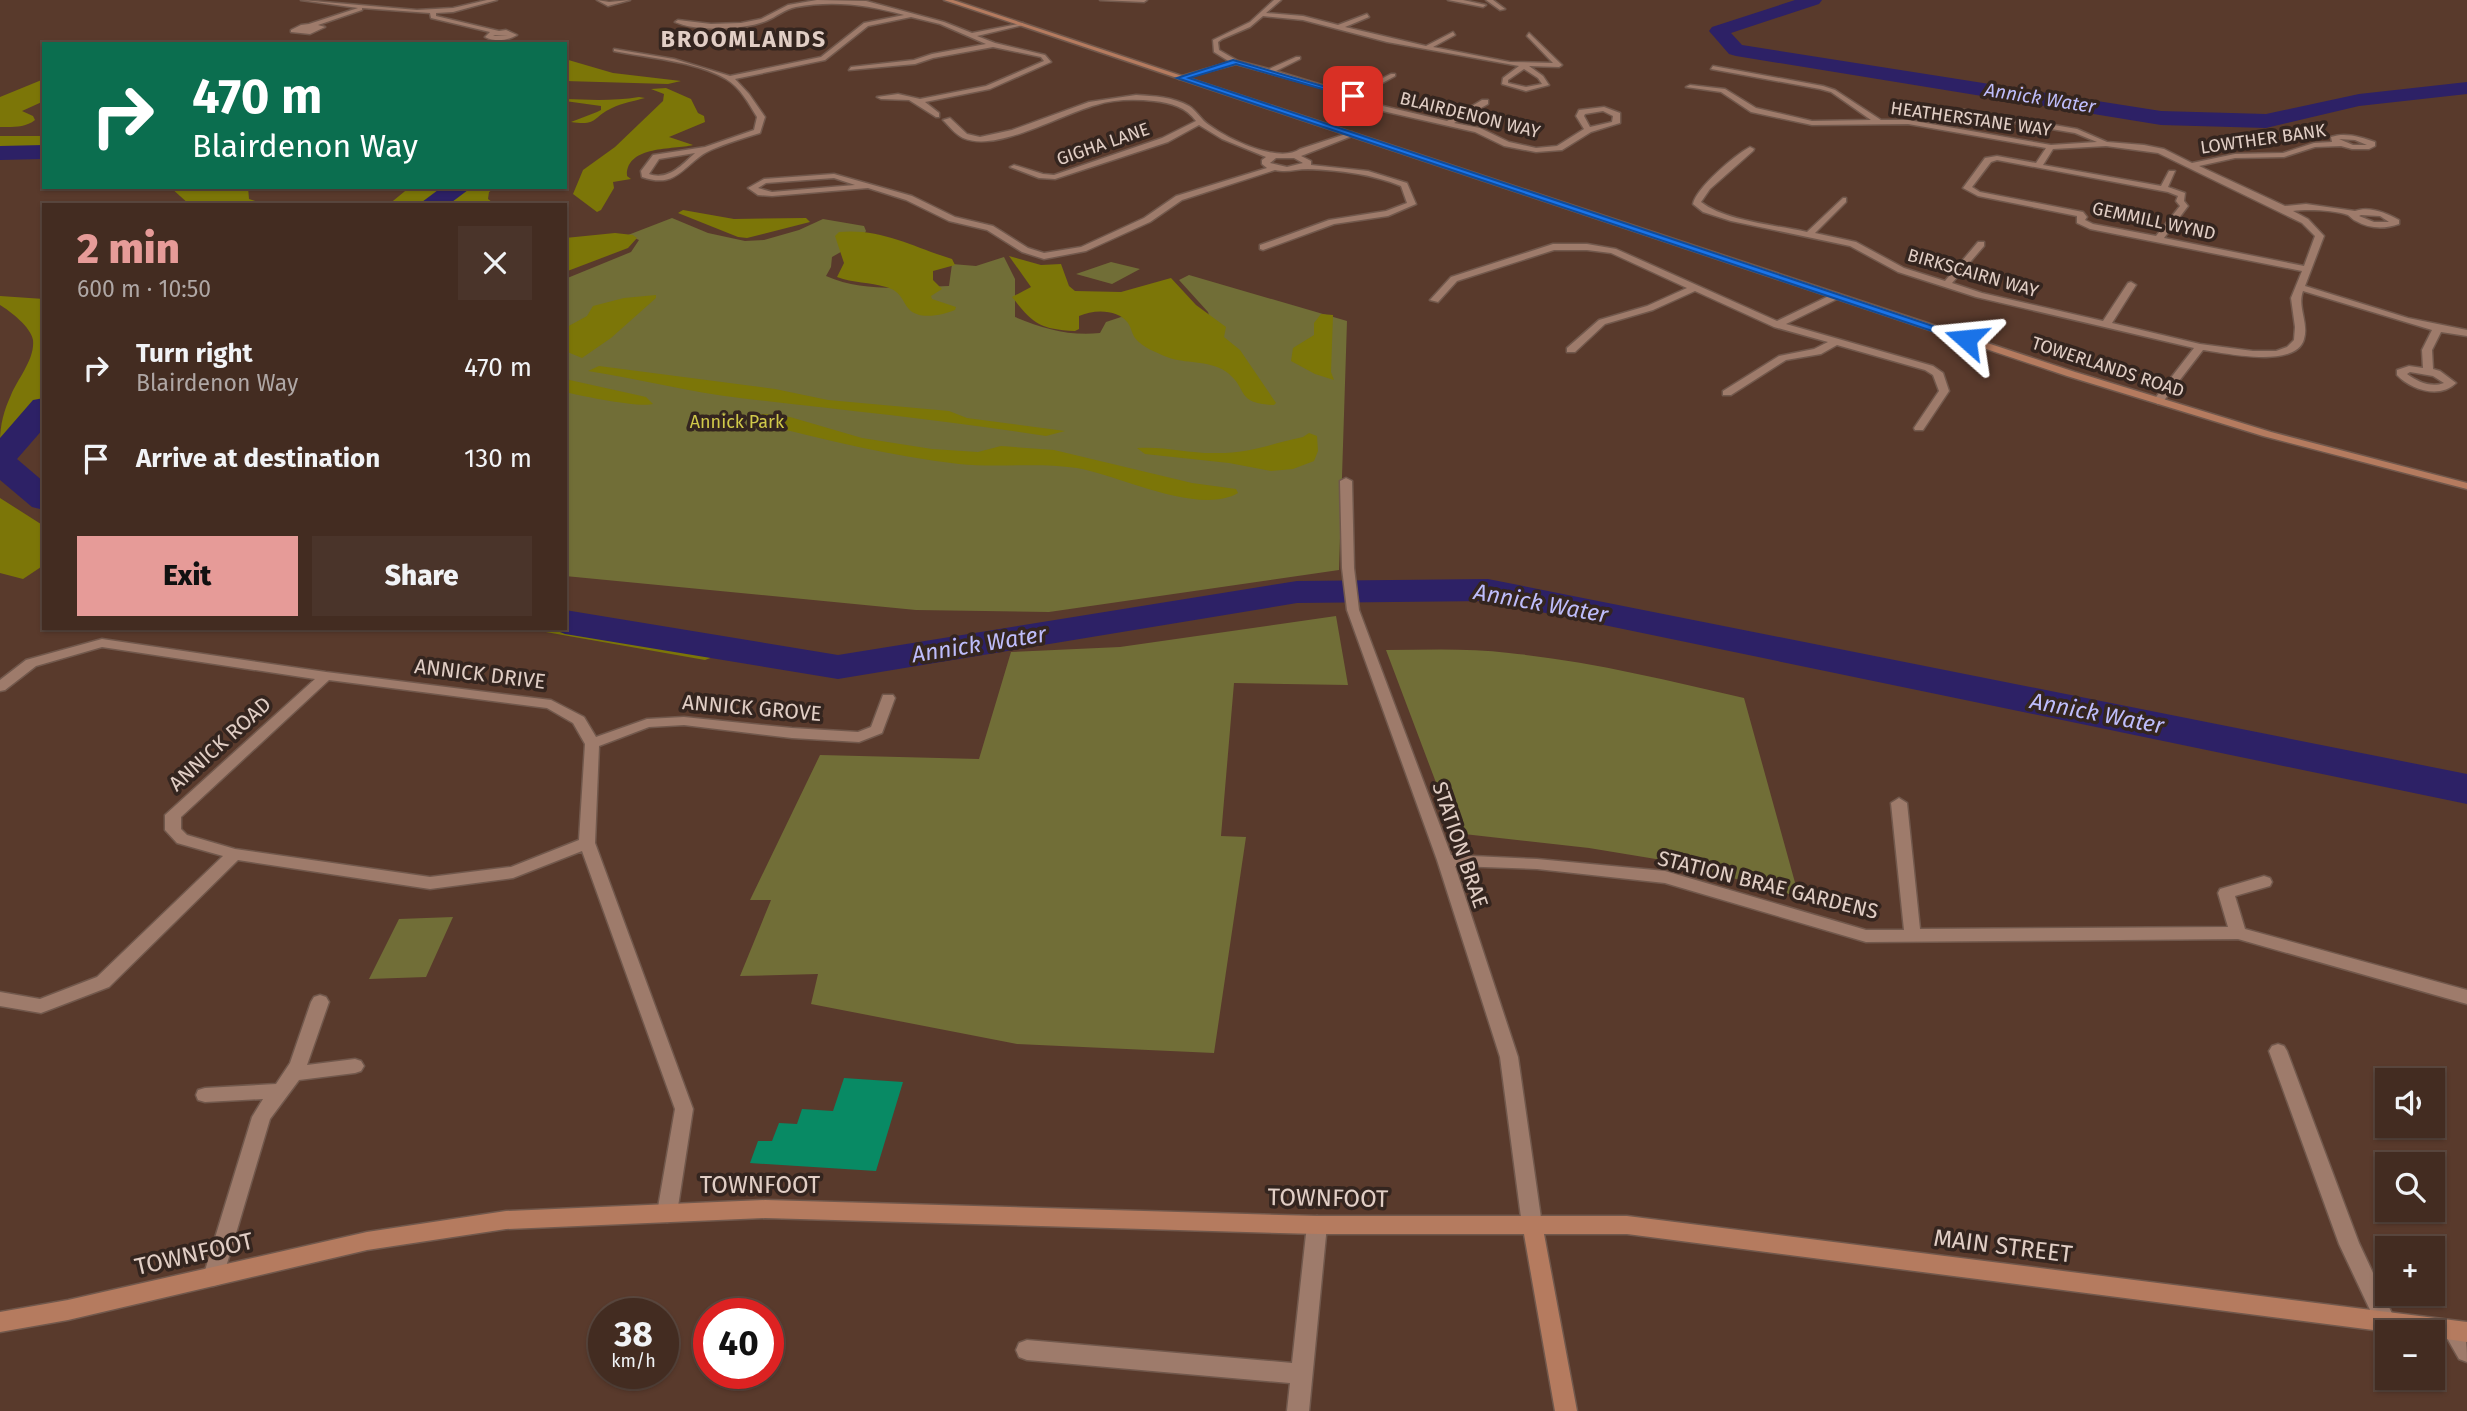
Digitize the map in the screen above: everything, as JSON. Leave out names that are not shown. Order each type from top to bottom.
[{"type":"street","points":[[304,0],[433,12],[490,1]]},
{"type":"street","points":[[600,0],[608,4],[627,0]]},
{"type":"street","name":"TOWERLANDS ROAD","points":[[947,0],[2158,401],[2340,454],[2467,486]]},
{"type":"street","points":[[1103,0],[1143,0]]},
{"type":"street","points":[[1236,62],[1216,51],[1215,41],[1222,35],[1252,23],[1278,0]]},
{"type":"street","points":[[1454,0],[1486,3],[1502,9]]},
{"type":"street","points":[[678,22],[711,26],[741,25],[763,20],[790,6],[822,1],[866,4],[912,15],[973,35],[993,45],[1043,56],[1048,62],[988,88],[921,101]]},
{"type":"street","points":[[312,25],[375,6]]},
{"type":"street","points":[[433,12],[433,18],[497,32]]},
{"type":"street","points":[[1260,14],[1303,18],[1426,48],[1524,66],[1559,65],[1530,35]]},
{"type":"street","points":[[729,78],[824,59],[866,24],[912,15]]},
{"type":"street","points":[[1338,27],[1367,16]]},
{"type":"street","points":[[973,35],[1021,24]]},
{"type":"street","points":[[1426,48],[1453,34]]},
{"type":"street","points":[[851,69],[915,62],[932,55],[993,45]]},
{"type":"street","points":[[616,50],[699,67],[729,78],[761,117],[757,131],[706,149],[693,156],[687,168],[672,175],[662,178],[645,175],[656,157],[706,149]]},
{"type":"street","points":[[1269,72],[1298,58]]},
{"type":"street","points":[[1181,78],[1236,62]]},
{"type":"street","name":"BLAIRDENON WAY","points":[[1236,62],[1353,96],[1368,105],[1476,130],[1507,144],[1536,150],[1559,148],[1588,130],[1616,123],[1617,115],[1604,109],[1582,112],[1580,116],[1588,130]]},
{"type":"street","points":[[1524,66],[1541,76],[1546,85],[1526,89],[1505,84],[1506,79],[1524,66]]},
{"type":"street","points":[[1713,68],[1821,87],[1833,91],[1879,122]]},
{"type":"street","points":[[1353,96],[1393,75]]},
{"type":"street","name":"HEATHERSTANE WAY","points":[[1690,87],[1723,90],[1754,110],[1812,123],[1908,122],[2051,147],[2106,144],[2144,147],[2192,165],[2305,221],[2320,236],[2296,298],[2299,341],[2291,349],[2277,354],[2253,354],[2200,347]]},
{"type":"street","points":[[881,97],[911,96],[936,115]]},
{"type":"street","points":[[947,120],[964,136],[976,139],[995,138],[1114,98],[1168,101],[1186,107],[1200,122],[1236,143],[1272,157],[1296,156],[1307,160],[1304,167]]},
{"type":"street","points":[[1448,123],[1485,102]]},
{"type":"street","points":[[1965,111],[2077,131],[2106,144]]},
{"type":"street","name":"GIGHA LANE","points":[[1014,167],[1042,176],[1055,177],[1165,139],[1200,122]]},
{"type":"street","points":[[1296,156],[1349,134]]},
{"type":"street","name":"LOWTHER BANK","points":[[2192,165],[2235,156],[2284,155],[2314,145],[2339,144]]},
{"type":"street","points":[[2038,166],[2051,147]]},
{"type":"street","name":"BIRKSCAIRN WAY","points":[[1750,149],[1707,187],[1696,202],[1706,210],[1734,219],[1853,244],[1901,270],[1946,285],[2200,347]]},
{"type":"street","points":[[1272,157],[1266,163],[1274,168]]},
{"type":"street","name":"GEMMILL WYND","points":[[2159,239],[2165,224],[2175,218],[2184,206],[2180,201],[2182,195],[2177,192],[1997,158],[1989,160],[1967,188],[1979,194],[2080,214],[2083,217],[2080,221],[2090,226],[2306,269]]},
{"type":"street","points":[[868,186],[772,194],[761,194],[752,188],[764,181],[825,175],[868,186],[916,200],[942,215],[990,228],[1025,250],[1044,256],[1083,249],[1147,220],[1178,198],[1274,168],[1340,169],[1395,180],[1405,185],[1412,204],[1388,213],[1332,222],[1263,247]]},
{"type":"street","points":[[2163,189],[2172,173]]},
{"type":"street","points":[[1809,235],[1843,200]]},
{"type":"street","name":"HEATHERSTANE WAY","points":[[2284,209],[2306,207],[2355,214]]},
{"type":"street","points":[[1946,285],[1981,244]]},
{"type":"street","points":[[1435,300],[1454,279],[1553,247],[1587,247],[1613,251],[1692,289],[1777,325],[1915,363],[1938,373],[1944,391],[1919,428]]},
{"type":"street","points":[[2106,325],[2131,285]]},
{"type":"street","points":[[2302,288],[2437,329],[2467,332]]},
{"type":"street","points":[[1571,350],[1602,322],[1650,308],[1692,289]]},
{"type":"street","points":[[1777,325],[1836,296]]},
{"type":"street","points":[[2428,370],[2427,350],[2437,329]]},
{"type":"street","points":[[1727,393],[1783,358],[1817,352],[1836,342]]},
{"type":"street","points":[[2158,401],[2200,347]]},
{"type":"street","name":"STATION BRAE","points":[[1346,481],[1348,568],[1353,610],[1445,860],[1509,1057],[1532,1225]]},
{"type":"street","name":"ANNICK DRIVE","points":[[0,687],[31,663],[102,643],[326,676],[551,704],[579,720],[592,744]]},
{"type":"street","name":"ANNICK ROAD","points":[[326,676],[173,815],[173,830],[182,839],[235,853],[430,883],[513,872],[587,844]]},
{"type":"street","name":"ANNICK GROVE","points":[[592,744],[647,723],[684,722],[859,737],[877,730],[888,698]]},
{"type":"street","points":[[592,744],[587,844],[684,1109],[667,1213]]},
{"type":"street","name":"STATION BRAE GARDENS","points":[[1899,803],[1913,937]]},
{"type":"street","points":[[0,999],[41,1006],[103,982],[235,853]]},
{"type":"street","name":"STATION BRAE GARDENS","points":[[1445,860],[1537,864],[1665,877],[1866,936],[2238,933],[2319,954],[2450,995],[2467,997]]},
{"type":"street","points":[[2238,933],[2226,893],[2264,882]]},
{"type":"street","points":[[213,1277],[261,1117],[270,1101],[293,1074],[320,1002]]},
{"type":"street","points":[[2278,1051],[2349,1244],[2385,1320]]},
{"type":"street","points":[[293,1074],[355,1066]]},
{"type":"street","points":[[205,1095],[280,1091]]},
{"type":"street","name":"TOWNFOOT","points":[[0,1322],[68,1310],[367,1241],[506,1220],[765,1209],[1317,1225],[1532,1225]]},
{"type":"street","points":[[1298,1411],[1317,1225]]},
{"type":"street","points":[[1532,1225],[1566,1411]]},
{"type":"street","name":"MAIN STREET","points":[[1532,1225],[1627,1225],[2375,1321]]},
{"type":"street","points":[[2460,1332],[2467,1352]]},
{"type":"street","points":[[1027,1350],[1302,1374]]},
{"type":"green space","name":"Annick Park","points":[[672,218],[708,233],[745,241],[764,240],[799,230],[823,219],[864,226],[866,231],[860,241],[832,257],[826,276],[871,287],[949,286],[952,264],[976,266],[1004,257],[1015,279],[1015,317],[1067,332],[1100,333],[1106,322],[1121,317],[1212,325],[1208,312],[1179,280],[1189,275],[1347,321],[1339,570],[1049,612],[916,610],[567,576],[567,278],[631,252],[639,240],[628,235]]},
{"type":"green space","points":[[1111,262],[1140,269],[1112,284],[1076,274]]},
{"type":"green space","points":[[1336,616],[1348,685],[1234,683],[1221,836],[1246,837],[1214,1053],[1017,1044],[811,1004],[818,974],[740,976],[771,900],[750,900],[820,755],[979,759],[1011,652],[1120,647]]},
{"type":"green space","points":[[1386,650],[1479,650],[1539,656],[1628,672],[1744,698],[1799,897],[1680,863],[1589,848],[1455,833]]},
{"type":"green space","points":[[453,917],[426,977],[369,979],[399,919]]},
{"type":"shaded area","points":[[567,60],[613,73],[681,81],[668,84],[567,81]]},
{"type":"shaded area","points":[[42,80],[42,102],[22,111],[33,116],[35,120],[31,123],[0,127],[0,97]]},
{"type":"shaded area","points":[[666,88],[691,99],[698,113],[704,116],[705,122],[669,137],[693,145],[652,151],[634,159],[627,176],[631,179],[613,182],[614,188],[601,210],[597,212],[573,194],[583,170],[615,147],[663,101],[664,94],[651,89]]},
{"type":"shaded area","points":[[645,98],[616,106],[591,122],[571,122],[601,110],[601,106],[567,101],[567,99]]},
{"type":"shaded area","points":[[0,136],[42,136],[42,149],[0,148]]},
{"type":"shaded area","points":[[172,189],[248,189],[249,199],[261,203],[188,203]]},
{"type":"shaded area","points":[[408,189],[446,189],[445,193],[423,203],[390,203]]},
{"type":"shaded area","points":[[469,189],[494,189],[489,192],[488,199],[493,203],[445,203]]},
{"type":"shaded area","points":[[683,210],[734,219],[806,218],[810,222],[747,238],[738,237],[678,213]]},
{"type":"shaded area","points":[[839,232],[883,236],[952,259],[955,265],[933,271],[933,280],[942,289],[931,296],[932,299],[956,307],[955,310],[924,316],[912,312],[900,295],[891,289],[837,277],[844,263],[835,236]]},
{"type":"shaded area","points":[[615,233],[637,238],[628,248],[567,271],[567,238]]},
{"type":"shaded area","points":[[1009,256],[1041,265],[1061,264],[1069,286],[1075,291],[1121,292],[1171,278],[1196,305],[1226,327],[1224,337],[1240,350],[1276,403],[1261,404],[1247,398],[1233,377],[1218,368],[1174,359],[1150,349],[1135,338],[1124,318],[1118,315],[1098,311],[1079,316],[1079,329],[1075,331],[1038,323],[1031,319],[1012,297],[1031,287]]},
{"type":"shaded area","points":[[656,295],[656,298],[611,338],[582,358],[567,352],[567,327],[587,316],[593,306],[624,298]]},
{"type":"shaded area","points":[[0,296],[42,299],[42,401],[0,442],[4,412],[29,361],[33,340],[24,325],[0,305]]},
{"type":"shaded area","points":[[1321,314],[1333,315],[1331,372],[1334,380],[1315,374],[1291,361],[1293,348],[1314,335],[1314,323]]},
{"type":"shaded area","points":[[599,366],[775,389],[828,400],[949,411],[967,418],[1065,431],[1046,436],[721,395],[588,371]]},
{"type":"shaded area","points":[[567,379],[646,397],[653,404],[646,405],[567,392]]},
{"type":"shaded area","points":[[764,414],[790,417],[862,438],[932,449],[978,452],[1001,446],[1054,450],[1192,483],[1236,489],[1238,493],[1222,499],[1202,500],[1158,492],[1077,468],[959,464],[906,456],[750,421],[747,417]]},
{"type":"shaded area","points":[[1309,433],[1317,436],[1318,451],[1314,461],[1293,469],[1271,471],[1229,463],[1145,454],[1137,448],[1203,453],[1237,452],[1303,437]]},
{"type":"shaded area","points":[[0,498],[42,525],[42,566],[23,579],[0,573]]},
{"type":"shaded area","points":[[567,622],[638,634],[682,637],[697,644],[725,641],[745,645],[705,660],[534,630],[567,630]]},
{"type":"building","points":[[844,1078],[903,1082],[876,1171],[750,1163],[758,1141],[772,1141],[779,1123],[797,1124],[802,1109],[833,1111]]},
{"type":"waterway","name":"Annick Water","points":[[1813,0],[1719,31],[1736,50],[2161,118],[2266,121],[2359,100],[2467,88]]},
{"type":"waterway","name":"Annick Water","points":[[0,153],[42,152]]},
{"type":"waterway","name":"Annick Water","points":[[433,203],[457,189]]},
{"type":"waterway","name":"Annick Water","points":[[0,459],[42,409]]},
{"type":"waterway","name":"Annick Water","points":[[0,462],[42,498]]},
{"type":"waterway","name":"Annick Water","points":[[567,622],[838,667],[1297,592],[1488,590],[2467,789]]},
{"type":"district","name":"BROOMLANDS","points":[[744,39]]},
{"type":"route","points":[[1353,96],[1236,62],[1181,78],[1966,339]]}]
